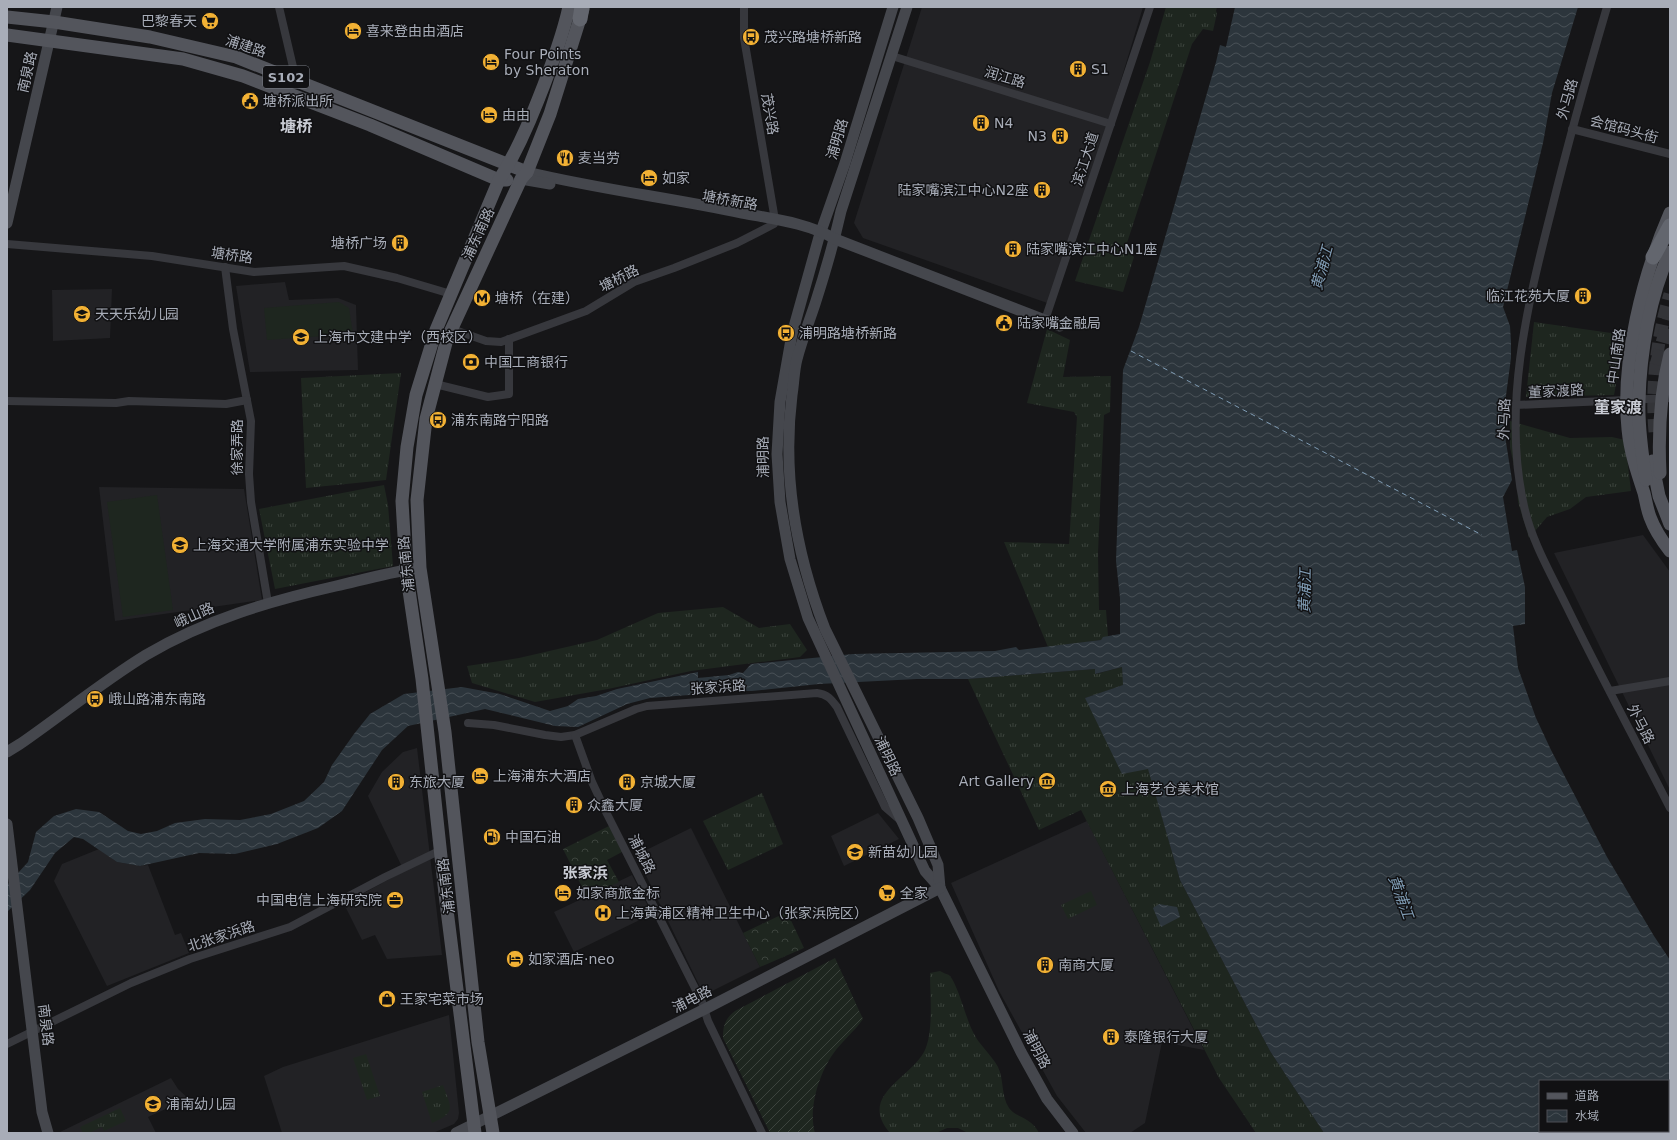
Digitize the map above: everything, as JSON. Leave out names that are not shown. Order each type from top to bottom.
[{"type":"highway","points":[[1665,246],[1670,226]]},
{"type":"main road","name":"南泉路","points":[[7,223],[57,7]]},
{"type":"main road","name":"浦东南路","points":[[560,39],[564,7]]},
{"type":"main road","name":"浦东南路","points":[[474,1129],[440,850],[422,679],[406,570],[402,501],[407,447],[416,395],[436,330],[499,180],[509,166],[552,66],[570,7]]},
{"type":"main road","name":"浦明路","points":[[893,7],[845,164],[820,234],[791,341],[780,402],[776,454],[780,502],[790,559],[808,618],[848,707],[925,871],[940,888],[1021,1052],[1047,1099],[1073,1133]]},
{"type":"main road","name":"浦明路","points":[[907,7],[841,211],[835,239],[797,360],[789,418],[788,464],[794,518],[806,570],[817,607],[825,629],[918,818],[938,865],[940,888]]},
{"type":"main road","name":"浦东南路","points":[[493,1133],[478,1042],[438,677],[420,568],[416,500],[426,419],[447,339],[524,176],[550,114],[582,10]]},
{"type":"main road","name":"浦建路","points":[[7,17],[54,22],[150,37],[236,57],[290,85],[499,180]]},
{"type":"main road","name":"浦建路","points":[[7,35],[183,59],[243,76],[290,85],[509,166]]},
{"type":"main road","name":"塘桥新路","points":[[509,166],[524,176]]},
{"type":"main road","name":"塘桥新路","points":[[499,180],[524,176],[775,222],[835,239],[1060,326]]},
{"type":"main road","name":"中山南路","points":[[1669,550],[1648,493],[1637,400],[1629,361],[1640,304],[1665,246],[1670,213]]},
{"type":"main road","name":"中山南路","points":[[1669,523],[1659,496],[1653,471],[1648,427],[1637,400],[1649,364],[1659,309],[1670,276]]},
{"type":"main road","name":"中山南路","points":[[1669,523],[1662,494],[1658,436],[1666,399],[1670,354]]},
{"type":"main road","name":"峨山路","points":[[7,752],[146,655],[196,629],[232,615],[314,591],[420,568]]},
{"type":"main road","name":"南泉路","points":[[7,824],[31,1031],[42,1112],[48,1133]]},
{"type":"main road","name":"浦电路","points":[[456,1133],[474,1129],[490,1117],[705,1009],[940,888]]},
{"type":"street","points":[[279,7],[292,67],[290,85]]},
{"type":"street","name":"茂兴路","points":[[744,7],[744,38],[775,222]]},
{"type":"street","name":"滨江大道","points":[[1045,320],[1150,7]]},
{"type":"street","name":"外马路","points":[[1607,7],[1572,129],[1545,235],[1525,328],[1516,406],[1515,436],[1524,507],[1536,541],[1610,692],[1670,808]]},
{"type":"street","name":"润江路","points":[[892,56],[1111,124]]},
{"type":"street","name":"会馆码头街","points":[[1572,129],[1670,154]]},
{"type":"street","name":"塘桥路","points":[[452,329],[486,341],[501,342],[586,311],[634,282],[737,243],[775,222]]},
{"type":"street","name":"塘桥路","points":[[7,244],[152,256],[261,272],[344,266],[397,278],[451,294]]},
{"type":"street","name":"徐家弄路","points":[[225,267],[233,329],[251,426],[249,468],[251,502],[268,604]]},
{"type":"street","points":[[435,384],[488,397],[509,394],[509,339]]},
{"type":"street","name":"董家渡路","points":[[1516,406],[1666,399]]},
{"type":"street","points":[[7,401],[116,403],[182,402],[226,404],[247,400]]},
{"type":"street","points":[[1610,692],[1670,681]]},
{"type":"street","name":"张家浜路","points":[[468,723],[494,725],[561,737],[576,735],[636,709],[647,706],[817,693],[824,694],[831,699],[837,707],[884,807],[902,822]]},
{"type":"street","name":"浦城路","points":[[576,735],[592,782],[606,814],[705,1009],[708,1021],[762,1133]]},
{"type":"street","name":"北张家浜路","points":[[7,1044],[131,983],[190,959],[290,927],[440,850]]},
{"type":"shaded area","points":[[922,7],[1143,7],[1053,305],[863,238],[854,223]]},
{"type":"shaded area","name":"上海市文建中学（西校区）","points":[[285,282],[289,300],[338,298],[356,305],[358,370],[250,372],[236,286]]},
{"type":"shaded area","name":"天天乐幼儿园","points":[[112,289],[110,338],[53,341],[52,290]]},
{"type":"shaded area","name":"上海交通大学附属浦东实验中学","points":[[99,487],[244,489],[262,600],[115,621]]},
{"type":"shaded area","points":[[1643,535],[1670,572],[1670,790],[1554,553]]},
{"type":"shaded area","points":[[417,748],[442,955],[387,959],[375,935],[362,940],[344,904],[404,871],[368,796],[382,772],[403,752]]},
{"type":"shaded area","name":"新苗幼儿园","points":[[878,813],[899,839],[844,866],[831,836]]},
{"type":"shaded area","points":[[1087,821],[1204,1050],[1162,1042],[1145,1123],[1130,1133],[1086,1133],[1057,1096],[999,991],[951,883]]},
{"type":"shaded area","points":[[691,828],[760,967],[704,995],[636,855]]},
{"type":"shaded area","points":[[99,849],[117,862],[140,866],[148,865],[175,935],[181,933],[189,953],[107,986],[54,881],[62,864]]},
{"type":"shaded area","name":"上海黄浦区精神卫生中心（张家浜院区）","points":[[632,875],[652,914],[574,952],[554,912]]},
{"type":"shaded area","points":[[449,1015],[459,1113],[458,1119],[454,1124],[433,1133],[282,1133],[264,1076],[283,1067]]},
{"type":"shaded area","name":"浦南幼儿园","points":[[171,1078],[178,1089],[192,1102],[174,1110],[172,1106],[148,1117],[156,1133],[58,1133]]},
{"type":"green space","points":[[1166,7],[1217,7],[1213,31],[1203,29],[1192,44],[1125,249],[1134,257],[1123,292],[1075,281],[1150,62]]},
{"type":"green space","points":[[339,302],[349,308],[353,334],[267,340],[264,308]]},
{"type":"green space","points":[[1534,322],[1625,335],[1614,395],[1526,397]]},
{"type":"green space","points":[[1047,329],[1070,340],[1063,377],[1111,376],[1110,412],[1104,415],[1098,553],[1099,610],[1106,610],[1108,636],[1101,640],[1048,647],[1004,542],[1069,544],[1077,417],[1074,412],[1027,403]]},
{"type":"green space","points":[[401,373],[386,480],[306,488],[301,378]]},
{"type":"green space","points":[[1510,421],[1570,438],[1612,437],[1625,440],[1631,491],[1586,497],[1570,509],[1547,517],[1529,538],[1518,502],[1517,481],[1510,447]]},
{"type":"green space","points":[[384,485],[388,505],[393,566],[275,589],[259,509]]},
{"type":"green space","points":[[157,495],[173,610],[123,617],[107,502]]},
{"type":"green space","points":[[723,607],[759,628],[790,624],[807,650],[800,657],[691,671],[608,689],[535,702],[472,683],[467,666],[519,658],[597,640],[658,613]]},
{"type":"green space","points":[[1122,667],[1124,685],[1085,698],[1148,768],[1180,880],[1270,1051],[1324,1133],[1256,1133],[1219,1078],[1081,810],[1039,830],[968,679],[1095,669],[1096,674]]},
{"type":"green space","points":[[762,793],[783,844],[728,870],[703,821]]},
{"type":"green space","points":[[609,826],[622,852],[607,860],[619,882],[587,897],[563,849]]},
{"type":"green space","points":[[1091,891],[1097,905],[1068,919],[1061,905]]},
{"type":"green space","points":[[787,912],[804,948],[760,967],[743,933]]},
{"type":"green space","points":[[835,958],[863,1019],[833,1054],[823,1071],[814,1103],[813,1124],[815,1133],[770,1133],[723,1038],[725,1023],[735,1011]]},
{"type":"green space","points":[[940,971],[949,975],[956,986],[973,1032],[998,1067],[1006,1103],[1009,1108],[1015,1114],[1032,1124],[1039,1133],[968,1133],[958,1128],[947,1128],[936,1133],[890,1133],[882,1120],[880,1109],[882,1098],[889,1089],[917,1062],[924,1052],[929,1035],[931,1014],[930,973]]},
{"type":"green space","points":[[366,1054],[380,1096],[367,1100],[353,1058]]},
{"type":"green space","points":[[443,1085],[450,1104],[449,1112],[432,1123],[422,1092]]},
{"type":"green space","points":[[120,1108],[126,1121],[104,1131],[102,1127],[89,1133],[83,1133],[80,1127]]},
{"type":"water","name":"黄浦江","points":[[1235,7],[1578,7],[1552,93],[1543,143],[1503,307],[1510,326],[1511,342],[1511,358],[1505,403],[1505,436],[1512,480],[1503,497],[1512,551],[1517,550],[1525,587],[1525,624],[1513,626],[1518,668],[1536,718],[1551,750],[1607,857],[1670,960],[1670,1133],[1324,1133],[1270,1051],[1180,880],[1148,769],[1122,774],[1085,698],[1123,685],[1122,667],[1095,674],[1095,669],[968,679],[917,679],[819,684],[752,691],[746,691],[745,686],[706,687],[702,694],[650,698],[627,704],[578,727],[555,726],[485,709],[408,726],[382,750],[342,811],[318,828],[277,844],[235,854],[199,853],[140,866],[117,862],[83,839],[74,837],[55,853],[30,890],[7,912],[7,885],[28,862],[36,832],[54,816],[76,809],[99,812],[128,831],[141,834],[157,831],[175,823],[205,819],[240,820],[271,814],[304,801],[324,782],[332,765],[370,714],[404,694],[462,687],[500,694],[550,711],[568,706],[578,699],[698,672],[698,678],[729,675],[738,672],[743,673],[751,664],[853,654],[995,651],[1016,647],[1019,650],[1101,640],[1103,637],[1120,634],[1120,598],[1116,561],[1123,370],[1139,327],[1220,45],[1226,47]]},
{"type":"water","points":[[1159,904],[1177,907],[1180,917],[1161,927],[1153,908]]},
{"type":"ferry route","points":[[1131,351],[1482,535]]},
{"type":"tunnel","points":[[1655,432],[1654,397],[1656,362],[1658,345],[1670,294]]},
{"type":"tunnel","points":[[1657,365],[1670,318]]},
{"type":"place","name":"巴黎春天","points":[[210,21]]},
{"type":"place","name":"喜来登由由酒店","points":[[353,31]]},
{"type":"place","name":"茂兴路塘桥新路","points":[[751,37]]},
{"type":"place","name":"Four Points by Sheraton","points":[[491,62]]},
{"type":"place","name":"S1","points":[[1078,69]]},
{"type":"place","name":"塘桥派出所","points":[[250,101]]},
{"type":"place","name":"由由","points":[[489,115]]},
{"type":"place","name":"N4","points":[[981,123]]},
{"type":"place","name":"N3","points":[[1060,136]]},
{"type":"place","name":"麦当劳","points":[[565,158]]},
{"type":"place","name":"如家","points":[[649,178]]},
{"type":"place","name":"陆家嘴滨江中心N2座","points":[[1042,190]]},
{"type":"place","name":"塘桥广场","points":[[400,243]]},
{"type":"place","name":"陆家嘴滨江中心N1座","points":[[1013,249]]},
{"type":"place","name":"临江花苑大厦","points":[[1583,296]]},
{"type":"place","name":"塘桥（在建）","points":[[482,298]]},
{"type":"place","name":"天天乐幼儿园","points":[[82,314]]},
{"type":"place","name":"陆家嘴金融局","points":[[1004,323]]},
{"type":"place","name":"浦明路塘桥新路","points":[[786,333]]},
{"type":"place","name":"上海市文建中学（西校区）","points":[[301,337]]},
{"type":"place","name":"中国工商银行","points":[[471,362]]},
{"type":"place","name":"浦东南路宁阳路","points":[[438,420]]},
{"type":"place","name":"上海交通大学附属浦东实验中学","points":[[180,545]]},
{"type":"place","name":"峨山路浦东南路","points":[[95,699]]},
{"type":"place","name":"上海浦东大酒店","points":[[480,776]]},
{"type":"place","name":"Art Gallery","points":[[1047,781]]},
{"type":"place","name":"东旅大厦","points":[[396,782]]},
{"type":"place","name":"京城大厦","points":[[627,782]]},
{"type":"place","name":"上海艺仓美术馆","points":[[1108,789]]},
{"type":"place","name":"众鑫大厦","points":[[574,805]]},
{"type":"place","name":"中国石油","points":[[492,837]]},
{"type":"place","name":"新苗幼儿园","points":[[855,852]]},
{"type":"place","name":"如家商旅金标","points":[[563,893]]},
{"type":"place","name":"全家","points":[[887,893]]},
{"type":"place","name":"中国电信上海研究院","points":[[395,900]]},
{"type":"place","name":"上海黄浦区精神卫生中心（张家浜院区）","points":[[603,913]]},
{"type":"place","name":"如家酒店·neo","points":[[515,959]]},
{"type":"place","name":"南商大厦","points":[[1045,965]]},
{"type":"place","name":"王家宅菜市场","points":[[387,999]]},
{"type":"place","name":"泰隆银行大厦","points":[[1111,1037]]},
{"type":"place","name":"浦南幼儿园","points":[[153,1104]]},
{"type":"district","name":"塘桥","points":[[296,126]]},
{"type":"district","name":"董家渡","points":[[1618,407]]},
{"type":"district","name":"张家浜","points":[[585,873]]}]
